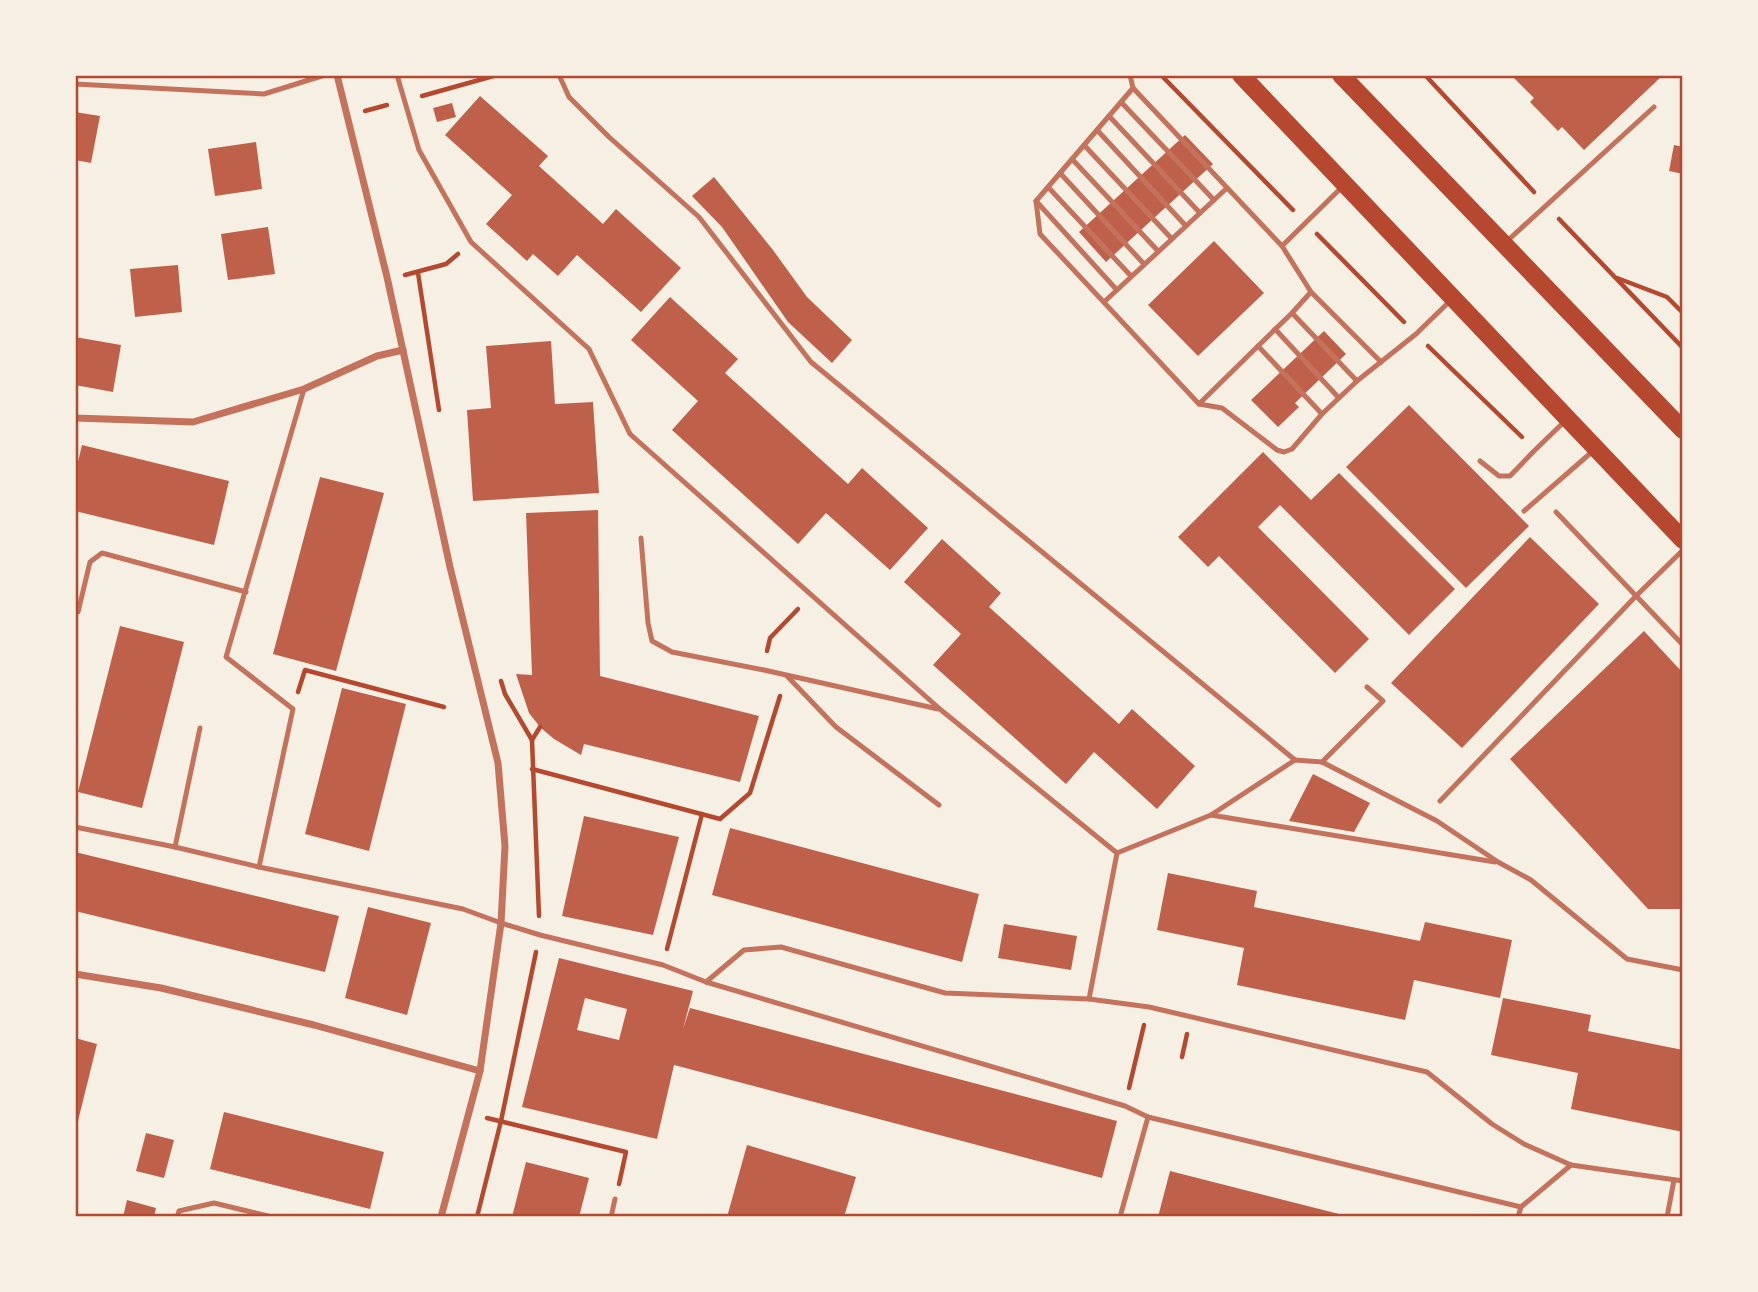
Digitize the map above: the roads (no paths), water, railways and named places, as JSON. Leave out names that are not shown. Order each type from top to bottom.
[{"type":"main road","points":[[1241,75],[1683,540]]},
{"type":"main road","points":[[1341,75],[1683,430]]},
{"type":"street","points":[[337,75],[387,278],[450,567],[498,763],[505,846],[501,923],[480,1070],[441,1217]]},
{"type":"street","points":[[75,418],[193,422],[304,389],[377,356],[403,350]]},
{"type":"street","points":[[75,974],[161,988],[480,1070]]},
{"type":"lane","points":[[75,84],[264,94],[325,75]]},
{"type":"lane","points":[[397,75],[418,150],[471,242],[589,349],[630,434],[941,710],[1117,853]]},
{"type":"lane","points":[[559,75],[569,97],[609,137],[699,217],[811,362],[1295,760],[1322,762],[1437,821],[1498,862],[1531,880],[1627,959],[1683,970]]},
{"type":"lane","points":[[1130,75],[1133,88],[1282,246],[1311,292],[1381,362]]},
{"type":"lane","points":[[1133,88],[1036,201],[1040,234],[1199,404],[1222,408],[1277,450],[1284,452],[1292,449],[1322,414],[1356,381],[1416,334],[1452,298]]},
{"type":"lane","points":[[1121,102],[1214,200]]},
{"type":"lane","points":[[1503,244],[1654,107]]},
{"type":"lane","points":[[1109,116],[1200,213]]},
{"type":"lane","points":[[1097,130],[1186,226]]},
{"type":"lane","points":[[1084,145],[1172,239]]},
{"type":"lane","points":[[1072,159],[1158,251]]},
{"type":"lane","points":[[1060,173],[1144,264]]},
{"type":"lane","points":[[1282,246],[1345,184]]},
{"type":"lane","points":[[1048,187],[1130,276]]},
{"type":"lane","points":[[1104,302],[1227,188]]},
{"type":"lane","points":[[1036,201],[1116,289]]},
{"type":"lane","points":[[1199,404],[1311,292]]},
{"type":"lane","points":[[1292,313],[1356,381]]},
{"type":"lane","points":[[1275,329],[1339,398]]},
{"type":"lane","points":[[1258,346],[1322,414]]},
{"type":"lane","points":[[259,867],[293,709],[226,657],[304,389]]},
{"type":"lane","points":[[1480,461],[1499,475],[1510,476],[1568,419]]},
{"type":"lane","points":[[1524,511],[1596,449]]},
{"type":"lane","points":[[1556,512],[1683,645]]},
{"type":"lane","points":[[641,538],[652,641],[672,652],[941,710]]},
{"type":"lane","points":[[1440,801],[1683,550]]},
{"type":"lane","points":[[78,612],[90,562],[102,553],[246,592]]},
{"type":"lane","points":[[786,675],[836,727],[939,805]]},
{"type":"lane","points":[[1322,762],[1383,701],[1367,687]]},
{"type":"lane","points":[[175,847],[200,729]]},
{"type":"lane","points":[[1117,853],[1211,815],[1295,760]]},
{"type":"lane","points":[[1211,815],[1498,862]]},
{"type":"lane","points":[[75,827],[463,909],[540,935],[663,965],[706,982],[1125,1106],[1148,1117],[1521,1207]]},
{"type":"lane","points":[[1089,999],[1117,853]]},
{"type":"lane","points":[[706,982],[744,950],[781,947],[945,993],[1089,999],[1149,1007],[1427,1072],[1492,1124],[1524,1144],[1572,1165],[1683,1181]]},
{"type":"lane","points":[[1120,1217],[1148,1117]]},
{"type":"lane","points":[[1518,1217],[1521,1207],[1572,1165]]},
{"type":"lane","points":[[1667,1217],[1674,1180]]},
{"type":"lane","points":[[611,1217],[615,1199]]},
{"type":"lane","points":[[177,1217],[179,1211],[214,1203],[272,1217]]}]
